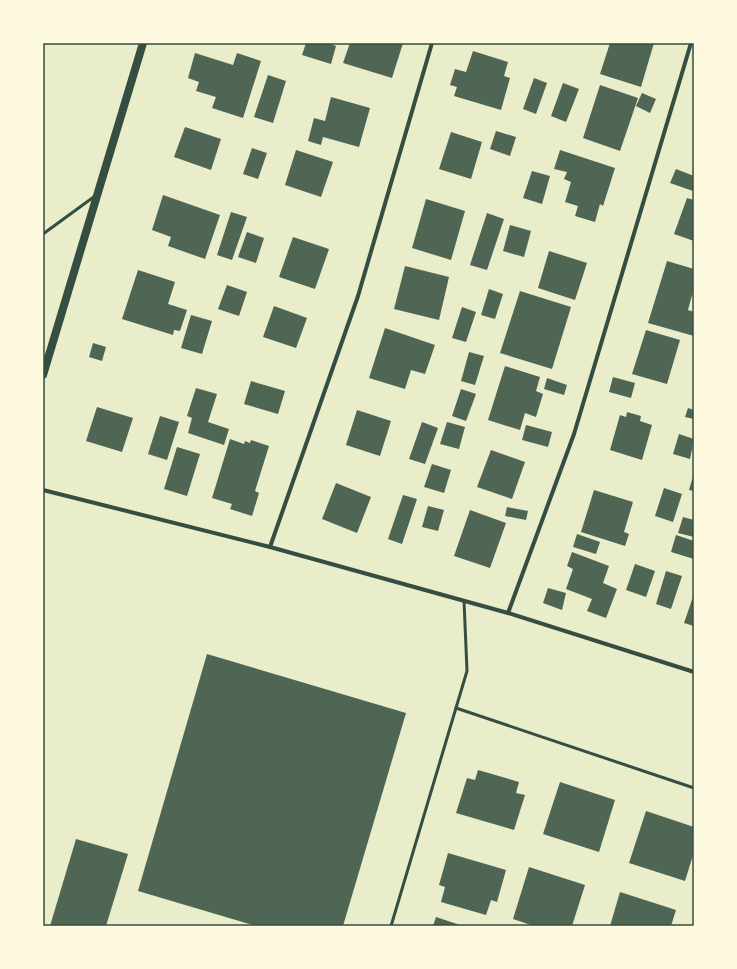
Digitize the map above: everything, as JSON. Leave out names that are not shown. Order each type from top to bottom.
[{"type":"main road","points":[[43,375],[144,43]]},
{"type":"street","points":[[270,547],[358,296],[432,43]]},
{"type":"street","points":[[508,613],[574,434],[691,43]]},
{"type":"street","points":[[43,490],[270,547],[508,613],[694,672]]},
{"type":"lane","points":[[43,234],[98,194]]},
{"type":"lane","points":[[391,926],[467,671],[464,601]]},
{"type":"lane","points":[[456,708],[694,788]]},
{"type":"building","points":[[306,43],[327,43],[336,46],[331,64],[302,55]]},
{"type":"building","points":[[350,43],[403,43],[392,78],[343,63]]},
{"type":"building","points":[[610,43],[654,43],[641,87],[600,74]]},
{"type":"building","points":[[473,51],[508,62],[504,76],[510,78],[501,110],[454,96],[457,87],[450,85],[455,69],[466,72]]},
{"type":"building","points":[[195,53],[233,65],[237,53],[261,61],[243,118],[212,108],[216,97],[196,91],[199,82],[188,78]]},
{"type":"building","points":[[268,75],[286,81],[273,123],[254,117]]},
{"type":"building","points":[[534,78],[547,83],[536,114],[523,109]]},
{"type":"building","points":[[563,83],[579,89],[566,122],[551,116]]},
{"type":"building","points":[[600,85],[638,98],[620,151],[583,138]]},
{"type":"building","points":[[642,93],[656,99],[650,113],[636,106]]},
{"type":"building","points":[[331,97],[370,108],[359,147],[323,137],[321,145],[308,141],[314,118],[325,121]]},
{"type":"building","points":[[185,127],[221,139],[211,170],[174,157]]},
{"type":"building","points":[[496,131],[516,137],[510,156],[490,149]]},
{"type":"building","points":[[451,132],[482,142],[471,179],[439,169]]},
{"type":"building","points":[[252,148],[267,153],[258,179],[243,174]]},
{"type":"building","points":[[296,150],[333,162],[321,197],[285,185]]},
{"type":"building","points":[[560,150],[615,168],[603,206],[600,204],[595,222],[575,216],[578,206],[565,202],[571,182],[564,179],[567,172],[554,169]]},
{"type":"building","points":[[676,169],[694,176],[693,191],[670,183]]},
{"type":"building","points":[[532,171],[550,176],[542,204],[523,198]]},
{"type":"building","points":[[163,195],[220,215],[205,259],[168,246],[171,237],[152,230]]},
{"type":"building","points":[[687,198],[694,200],[694,241],[674,234]]},
{"type":"building","points":[[426,199],[465,211],[451,260],[412,248]]},
{"type":"building","points":[[231,212],[247,217],[232,260],[217,255]]},
{"type":"building","points":[[487,213],[504,219],[487,270],[470,265]]},
{"type":"building","points":[[510,225],[531,231],[524,257],[503,251]]},
{"type":"building","points":[[247,232],[264,238],[256,263],[238,257]]},
{"type":"building","points":[[293,237],[329,249],[315,289],[279,277]]},
{"type":"building","points":[[549,251],[587,263],[575,300],[538,288]]},
{"type":"building","points":[[667,261],[694,269],[694,288],[688,310],[694,312],[694,336],[648,323]]},
{"type":"building","points":[[405,266],[449,277],[439,320],[394,309]]},
{"type":"building","points":[[138,270],[175,282],[168,304],[187,310],[180,331],[174,330],[173,335],[122,319]]},
{"type":"building","points":[[227,285],[247,292],[239,316],[218,309]]},
{"type":"building","points":[[489,289],[503,294],[495,319],[481,315]]},
{"type":"building","points":[[520,291],[571,307],[552,369],[500,353]]},
{"type":"building","points":[[274,306],[307,318],[296,348],[263,337]]},
{"type":"building","points":[[462,307],[476,312],[466,342],[452,338]]},
{"type":"building","points":[[191,315],[212,321],[202,354],[181,348]]},
{"type":"building","points":[[385,328],[435,345],[425,374],[411,370],[405,389],[369,378]]},
{"type":"building","points":[[646,330],[680,340],[667,384],[632,374]]},
{"type":"building","points":[[93,343],[106,347],[102,361],[89,357]]},
{"type":"building","points":[[469,352],[484,356],[475,385],[461,381]]},
{"type":"building","points":[[505,366],[540,377],[536,391],[543,394],[536,417],[525,413],[520,430],[488,420]]},
{"type":"building","points":[[613,377],[635,383],[631,398],[609,392]]},
{"type":"building","points":[[547,378],[567,385],[564,395],[544,389]]},
{"type":"building","points":[[251,381],[285,391],[278,414],[244,404]]},
{"type":"building","points":[[196,388],[217,394],[208,422],[229,429],[224,445],[188,433],[192,418],[187,416]]},
{"type":"building","points":[[461,389],[476,394],[466,421],[452,416]]},
{"type":"building","points":[[97,407],[133,418],[122,452],[86,441]]},
{"type":"building","points":[[688,408],[694,410],[694,419],[685,417]]},
{"type":"building","points":[[357,410],[391,421],[380,456],[346,445]]},
{"type":"building","points":[[627,412],[641,416],[640,421],[652,425],[642,460],[610,450],[620,415],[626,417]]},
{"type":"building","points":[[160,416],[179,422],[167,460],[148,454]]},
{"type":"building","points":[[422,422],[438,428],[425,464],[409,459]]},
{"type":"building","points":[[447,422],[465,427],[459,449],[440,444]]},
{"type":"building","points":[[526,425],[552,432],[548,447],[522,440]]},
{"type":"building","points":[[679,434],[694,439],[690,459],[673,454]]},
{"type":"building","points":[[230,439],[244,444],[245,441],[250,443],[251,440],[269,446],[255,491],[259,493],[252,516],[230,509],[232,504],[212,498]]},
{"type":"building","points":[[177,447],[200,454],[187,496],[164,489]]},
{"type":"building","points":[[491,450],[525,462],[512,499],[477,487]]},
{"type":"building","points":[[432,464],[451,470],[444,493],[424,487]]},
{"type":"building","points":[[694,473],[694,491],[689,490]]},
{"type":"building","points":[[336,483],[371,497],[357,533],[322,519]]},
{"type":"building","points":[[664,488],[682,494],[673,522],[655,516]]},
{"type":"building","points":[[594,490],[633,502],[624,532],[629,534],[625,546],[581,532]]},
{"type":"building","points":[[403,495],[417,499],[402,544],[388,539]]},
{"type":"building","points":[[428,506],[444,510],[438,531],[422,527]]},
{"type":"building","points":[[507,507],[528,511],[526,520],[505,516]]},
{"type":"building","points":[[470,510],[506,523],[490,568],[454,556]]},
{"type":"building","points":[[683,517],[694,520],[694,537],[678,533]]},
{"type":"building","points":[[577,534],[600,542],[596,554],[573,547]]},
{"type":"building","points":[[676,535],[694,541],[694,559],[671,552]]},
{"type":"building","points":[[572,552],[609,566],[603,583],[617,589],[606,618],[587,611],[592,599],[566,589],[573,569],[567,566]]},
{"type":"building","points":[[635,564],[655,571],[646,597],[626,590]]},
{"type":"building","points":[[666,571],[682,576],[671,609],[656,604]]},
{"type":"building","points":[[548,588],[566,593],[562,610],[543,603]]},
{"type":"building","points":[[694,594],[694,626],[684,623]]},
{"type":"building","points":[[207,654],[406,713],[343,926],[256,926],[138,891]]},
{"type":"building","points":[[478,770],[519,782],[516,793],[525,795],[514,830],[456,813],[467,778],[475,780]]},
{"type":"building","points":[[560,782],[615,800],[599,852],[543,834]]},
{"type":"building","points":[[646,811],[694,827],[694,852],[685,881],[629,863]]},
{"type":"building","points":[[76,839],[128,854],[106,926],[50,926]]},
{"type":"building","points":[[448,853],[506,870],[497,902],[491,900],[486,915],[441,902],[445,887],[439,885]]},
{"type":"building","points":[[529,867],[585,885],[572,926],[534,926],[513,919]]},
{"type":"building","points":[[620,892],[676,910],[671,926],[610,926]]},
{"type":"building","points":[[436,917],[463,926],[433,926]]}]
